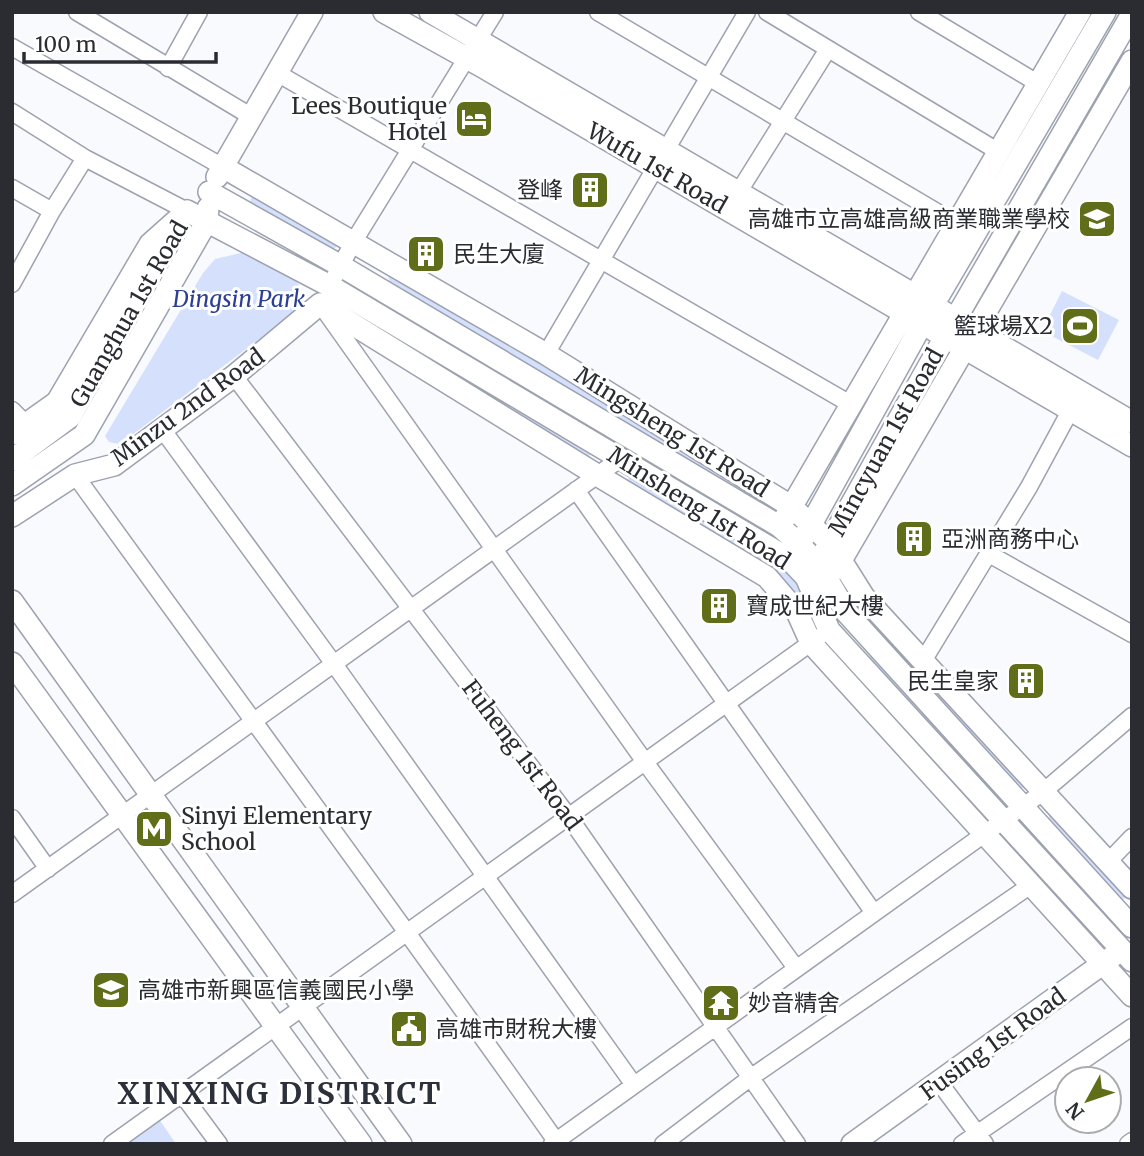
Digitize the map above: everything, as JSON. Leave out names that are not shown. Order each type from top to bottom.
[{"type":"street","points":[[77,12],[252,117]]},
{"type":"street","points":[[168,68],[199,12]]},
{"type":"street","points":[[209,192],[312,12]]},
{"type":"street","name":"Wufu 1st Road","points":[[384,12],[661,158],[738,193],[919,310]]},
{"type":"street","name":"Wufu 1st Road","points":[[430,12],[479,39],[661,158],[1075,400]]},
{"type":"street","points":[[495,12],[354,241],[325,295],[494,549],[796,968]]},
{"type":"street","points":[[598,12],[957,224]]},
{"type":"street","points":[[545,354],[747,12]]},
{"type":"street","points":[[767,12],[999,152]]},
{"type":"street","points":[[919,12],[1039,84]]},
{"type":"street","name":"Mincyuan 1st Road","points":[[800,542],[919,310],[957,224],[1080,12]]},
{"type":"street","points":[[1102,13],[1129,24]]},
{"type":"street","name":"Mincyuan 1st Road","points":[[767,544],[792,508],[852,405],[919,310],[1102,13]]},
{"type":"street","name":"Mincyuan 1st Road","points":[[797,612],[823,589],[835,551],[950,328],[1129,24]]},
{"type":"street","points":[[12,47],[223,167]]},
{"type":"street","points":[[738,193],[828,49]]},
{"type":"street","name":"Mincyuan 1st Road","points":[[812,570],[835,551],[970,339],[1132,61]]},
{"type":"street","points":[[277,73],[852,405]]},
{"type":"street","points":[[12,112],[85,158],[187,211]]},
{"type":"street","points":[[12,284],[18,260],[85,158]]},
{"type":"street","name":"Mingsheng 1st Road","points":[[223,167],[545,354],[792,508],[800,542],[835,551],[864,597],[1043,792]]},
{"type":"street","points":[[12,188],[52,211]]},
{"type":"street","name":"Guanghua 1st Road","points":[[64,410],[150,244],[209,192]]},
{"type":"street","name":"Guanghua 1st Road","points":[[84,435],[207,221],[209,192]]},
{"type":"street","name":"Minsheng 1st Road","points":[[209,192],[341,266],[779,526],[800,542],[823,589],[1132,927]]},
{"type":"street","name":"Minsheng 1st Road","points":[[187,211],[325,295],[597,475],[767,578],[797,612],[811,643],[1132,996]]},
{"type":"street","name":"Minsheng 1st Road","points":[[325,295],[767,544],[800,542]]},
{"type":"street","name":"Minzu 2nd Road","points":[[12,516],[75,475],[114,465],[234,376],[325,295]]},
{"type":"street","name":"Fuheng 1st Road","points":[[234,376],[569,817],[797,1144]]},
{"type":"street","points":[[1075,400],[1132,422]]},
{"type":"street","points":[[1075,400],[1132,446]]},
{"type":"street","points":[[923,661],[1029,487],[1075,400]]},
{"type":"street","points":[[17,423],[64,410]]},
{"type":"street","points":[[12,460],[64,410]]},
{"type":"street","points":[[162,429],[635,1085]]},
{"type":"street","name":"Minzu 2nd Road","points":[[12,485],[84,435]]},
{"type":"street","points":[[12,894],[620,459]]},
{"type":"street","points":[[75,475],[409,932],[554,1142],[1043,792],[1132,716]]},
{"type":"street","points":[[576,490],[874,913]]},
{"type":"street","points":[[989,554],[1132,634]]},
{"type":"street","name":"Minsheng 1st Road","points":[[823,589],[829,630],[1003,820],[1128,951]]},
{"type":"street","points":[[112,1144],[829,630],[864,597]]},
{"type":"street","points":[[12,601],[401,1144]]},
{"type":"street","points":[[12,663],[361,1144]]},
{"type":"street","points":[[1043,792],[1132,888]]},
{"type":"street","points":[[12,818],[48,869]]},
{"type":"street","points":[[1108,862],[1132,836]]},
{"type":"street","points":[[663,1144],[751,1078],[1031,885]]},
{"type":"street","name":"Fusing 1st Road","points":[[852,1144],[1104,965],[1128,951]]},
{"type":"street","points":[[962,1144],[981,1139],[1132,1027]]},
{"type":"street","points":[[939,1082],[981,1139]]},
{"type":"street","points":[[182,1094],[219,1144]]},
{"type":"green space","points":[[253,193],[338,245],[333,250],[254,209],[250,202]]},
{"type":"green space","name":"Dingsin Park","points":[[245,252],[298,283],[302,293],[298,310],[120,444],[109,442],[105,436],[203,273],[215,259]]},
{"type":"green space","points":[[388,270],[749,489],[747,495],[394,286],[389,282]]},
{"type":"green space","name":"籃球場X2","points":[[1062,291],[1119,320],[1098,360],[1042,331]]},
{"type":"green space","points":[[395,330],[593,451],[588,458],[390,337]]},
{"type":"green space","points":[[632,474],[784,562],[807,598],[795,598],[626,481]]},
{"type":"green space","points":[[889,637],[1025,784],[1023,788],[1019,790],[885,642]]},
{"type":"green space","points":[[871,655],[1002,799],[1000,801],[869,657]]},
{"type":"green space","points":[[1051,814],[1127,896],[1120,901],[1046,821]]},
{"type":"green space","points":[[1030,831],[1103,910],[1100,912],[1028,833]]},
{"type":"green space","points":[[1010,840],[1090,930],[1087,933],[1006,843]]},
{"type":"green space","points":[[159,1119],[176,1144],[124,1144]]},
{"type":"place","name":"Lees Boutique Hotel","points":[[474,119]]},
{"type":"place","name":"登峰","points":[[590,190]]},
{"type":"place","name":"高雄市立高雄高級商業職業學校","points":[[1097,219]]},
{"type":"place","name":"民生大廈","points":[[426,254]]},
{"type":"place","name":"籃球場X2","points":[[1080,326]]},
{"type":"place","name":"亞洲商務中心","points":[[914,539]]},
{"type":"place","name":"寶成世紀大樓","points":[[719,606]]},
{"type":"place","name":"民生皇家","points":[[1026,681]]},
{"type":"place","name":"Sinyi Elementary School","points":[[154,829]]},
{"type":"place","name":"高雄市新興區信義國民小學","points":[[111,990]]},
{"type":"place","name":"妙音精舍","points":[[721,1003]]},
{"type":"place","name":"高雄市財稅大樓","points":[[409,1029]]},
{"type":"district","name":"XINXING DISTRICT","points":[[280,1094]]}]
